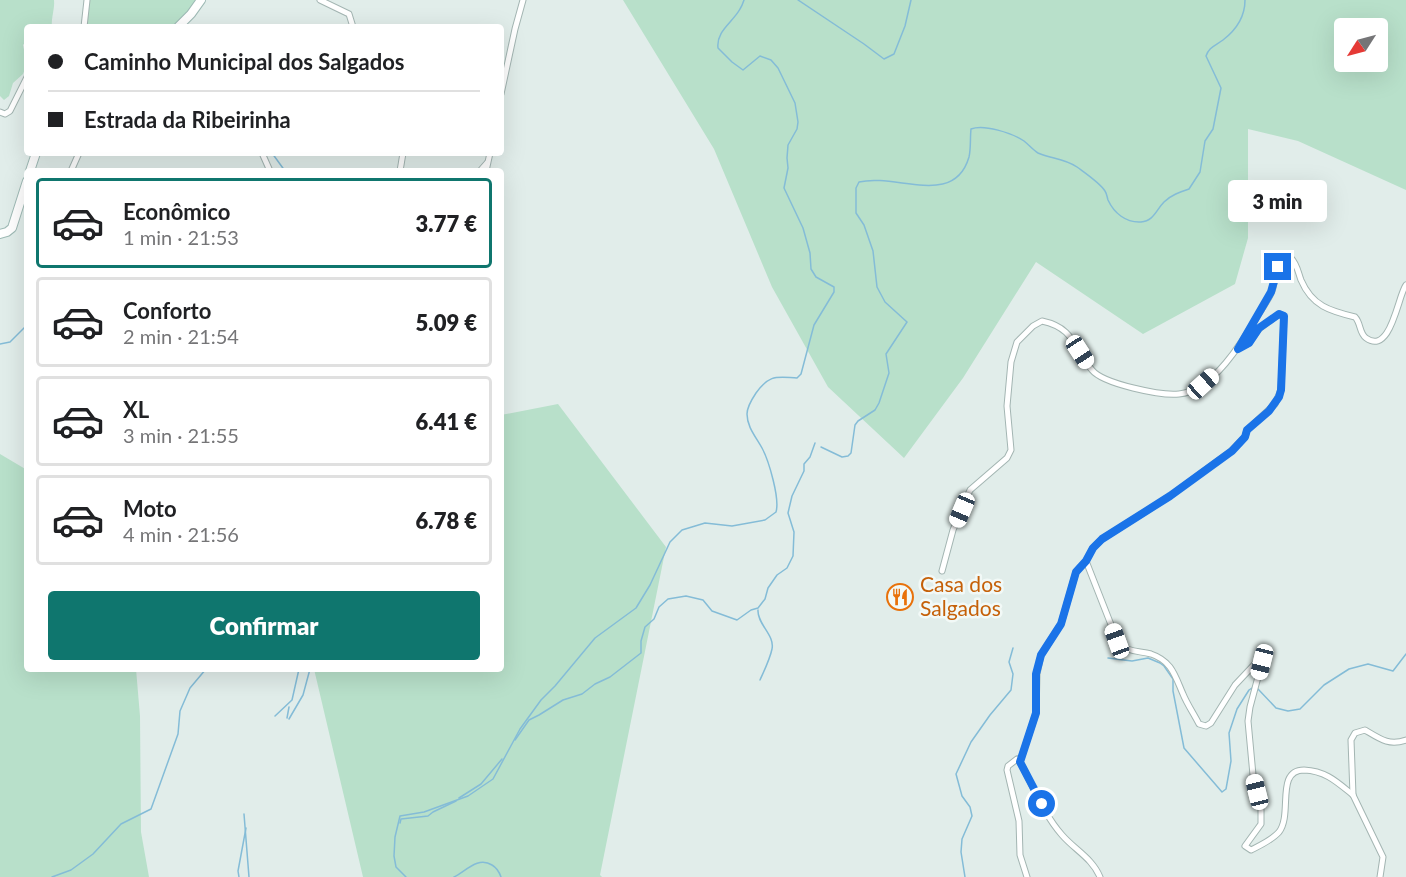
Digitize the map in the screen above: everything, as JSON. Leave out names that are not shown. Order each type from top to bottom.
[{"type":"main road","points":[[181,24],[201,0]]},
{"type":"main road","points":[[0,234],[12,228],[24,190]]},
{"type":"street","points":[[84,24],[87,0]]},
{"type":"street","points":[[320,0],[348,14],[352,24]]},
{"type":"street","points":[[504,80],[523,0]]},
{"type":"street","points":[[0,112],[5,114],[10,111],[24,83]]},
{"type":"street","points":[[487,168],[489,156]]},
{"type":"street","points":[[483,168],[488,162]]},
{"type":"street","points":[[942,571],[954,530],[970,490],[1007,458],[1011,450],[1007,406],[1011,362],[1017,342],[1033,326],[1042,321],[1063,327],[1093,372],[1102,379],[1170,394],[1181,394],[1203,384],[1238,349],[1271,292],[1278,267],[1284,260],[1291,258],[1295,263],[1302,283],[1315,300],[1331,312],[1355,317],[1364,336],[1368,339],[1375,340],[1387,334],[1406,285]]},
{"type":"street","points":[[1020,762],[1036,713],[1036,674],[1041,655],[1061,624],[1076,572],[1086,561],[1093,548],[1102,539],[1170,496],[1232,451],[1245,437],[1247,430],[1275,404],[1279,397],[1284,316],[1279,314],[1265,323],[1249,343],[1238,349]]},
{"type":"street","points":[[1086,561],[1119,645],[1127,650],[1151,654],[1165,662],[1174,672],[1184,696],[1202,726],[1211,723],[1235,685],[1267,651],[1262,662],[1248,721],[1252,775],[1261,809],[1261,824],[1246,842],[1246,848],[1251,850],[1273,838],[1280,831],[1286,817],[1287,780],[1291,774],[1298,770],[1324,773],[1334,778],[1353,795],[1383,857],[1380,877]]},
{"type":"street","points":[[1353,795],[1352,740],[1355,734],[1365,730],[1384,742],[1394,744],[1406,740]]},
{"type":"street","points":[[1027,877],[1020,855],[1019,821],[1007,770],[1008,766],[1017,759],[1063,837],[1081,851],[1100,877]]},
{"type":"green space","points":[[0,0],[54,0],[52,24],[24,24],[24,72],[13,83],[9,96],[4,100],[0,96]]},
{"type":"green space","points":[[87,0],[199,0],[180,24],[84,24]]},
{"type":"green space","points":[[623,0],[1406,0],[1406,190],[1298,141],[1248,129],[1248,238],[1235,284],[1143,334],[1036,262],[963,378],[904,458],[828,387],[772,287],[714,149]]},
{"type":"green space","points":[[558,404],[666,547],[600,875],[602,877],[363,877],[315,672],[504,672],[504,414]]},
{"type":"green space","points":[[0,454],[24,468],[24,672],[136,672],[140,716],[141,832],[149,877],[0,877]]},
{"type":"waterway","points":[[406,877],[396,867],[394,856],[395,837],[400,816],[424,812],[468,796],[493,779],[520,729],[541,700],[595,638],[636,608],[650,585],[670,542],[682,530],[705,523],[732,526],[765,520],[776,512],[771,471],[762,448],[748,423],[748,409],[751,400],[765,382],[778,377],[797,378],[801,374],[814,325],[834,292],[834,287],[816,277],[811,269],[810,253],[803,228],[784,188],[788,168],[788,145],[797,129],[798,122],[795,103],[778,68],[771,60],[760,56],[743,70],[718,48],[722,32],[737,14],[744,0]]},
{"type":"waterway","points":[[798,0],[884,59],[894,54],[905,26],[911,0]]},
{"type":"waterway","points":[[821,447],[842,457],[851,453],[855,425],[875,410],[879,403],[889,373],[886,354],[907,322],[885,302],[877,287],[873,251],[864,225],[856,213],[856,188],[859,182],[874,180],[938,185],[951,181],[962,172],[969,157],[971,129],[990,128],[1019,138],[1038,153],[1077,167],[1103,188],[1114,209],[1126,219],[1136,222],[1149,220],[1167,200],[1189,189],[1200,172],[1205,141],[1213,129],[1221,88],[1206,56],[1236,27],[1243,12],[1245,0]]},
{"type":"waterway","points":[[274,156],[283,168]]},
{"type":"waterway","points":[[0,344],[10,342],[24,328]]},
{"type":"waterway","points":[[515,740],[529,720],[563,700],[582,694],[595,684],[610,677],[641,653],[641,641],[645,627],[654,619],[659,607],[668,599],[686,596],[703,600],[712,611],[737,620],[758,608],[765,599],[768,588],[777,575],[787,568],[793,556],[794,532],[788,513],[792,496],[804,471],[804,464],[810,457],[815,443]]},
{"type":"waterway","points":[[758,610],[760,620],[772,644],[770,657],[760,680]]},
{"type":"waterway","points":[[965,877],[961,852],[962,839],[972,816],[970,807],[962,796],[956,774],[971,742],[1011,690],[1013,674],[1009,662],[1013,648]]},
{"type":"waterway","points":[[1258,689],[1276,708],[1288,711],[1300,709],[1324,685],[1349,669],[1368,664],[1393,671],[1406,654]]},
{"type":"waterway","points":[[1108,658],[1132,661],[1148,658],[1164,666],[1173,679],[1173,691],[1184,748],[1222,792],[1226,789],[1231,761],[1229,733],[1237,709],[1252,688]]},
{"type":"waterway","points":[[52,877],[71,870],[93,854],[121,824],[151,809],[178,734],[180,711],[190,688],[203,672]]},
{"type":"waterway","points":[[275,716],[292,700],[298,672]]},
{"type":"waterway","points":[[289,719],[303,695],[309,672]]},
{"type":"waterway","points":[[287,718],[289,707]]},
{"type":"waterway","points":[[459,798],[481,784],[502,759]]},
{"type":"waterway","points":[[400,823],[401,819],[428,816],[456,801]]},
{"type":"waterway","points":[[244,814],[249,877]]},
{"type":"waterway","points":[[239,877],[238,871],[246,828]]},
{"type":"waterway","points":[[454,877],[472,865],[482,862],[494,866],[501,877]]},
{"type":"place","name":"Casa dos Salgados","points":[[900,597]]},
{"type":"route","points":[[1042,804],[1020,762],[1036,713],[1036,674],[1041,655],[1061,624],[1076,572],[1102,539],[1170,496],[1232,451],[1245,437],[1247,430],[1275,404],[1281,390],[1280,369],[1284,316],[1279,314],[1265,323],[1249,343],[1238,349],[1271,292],[1278,267]]}]
